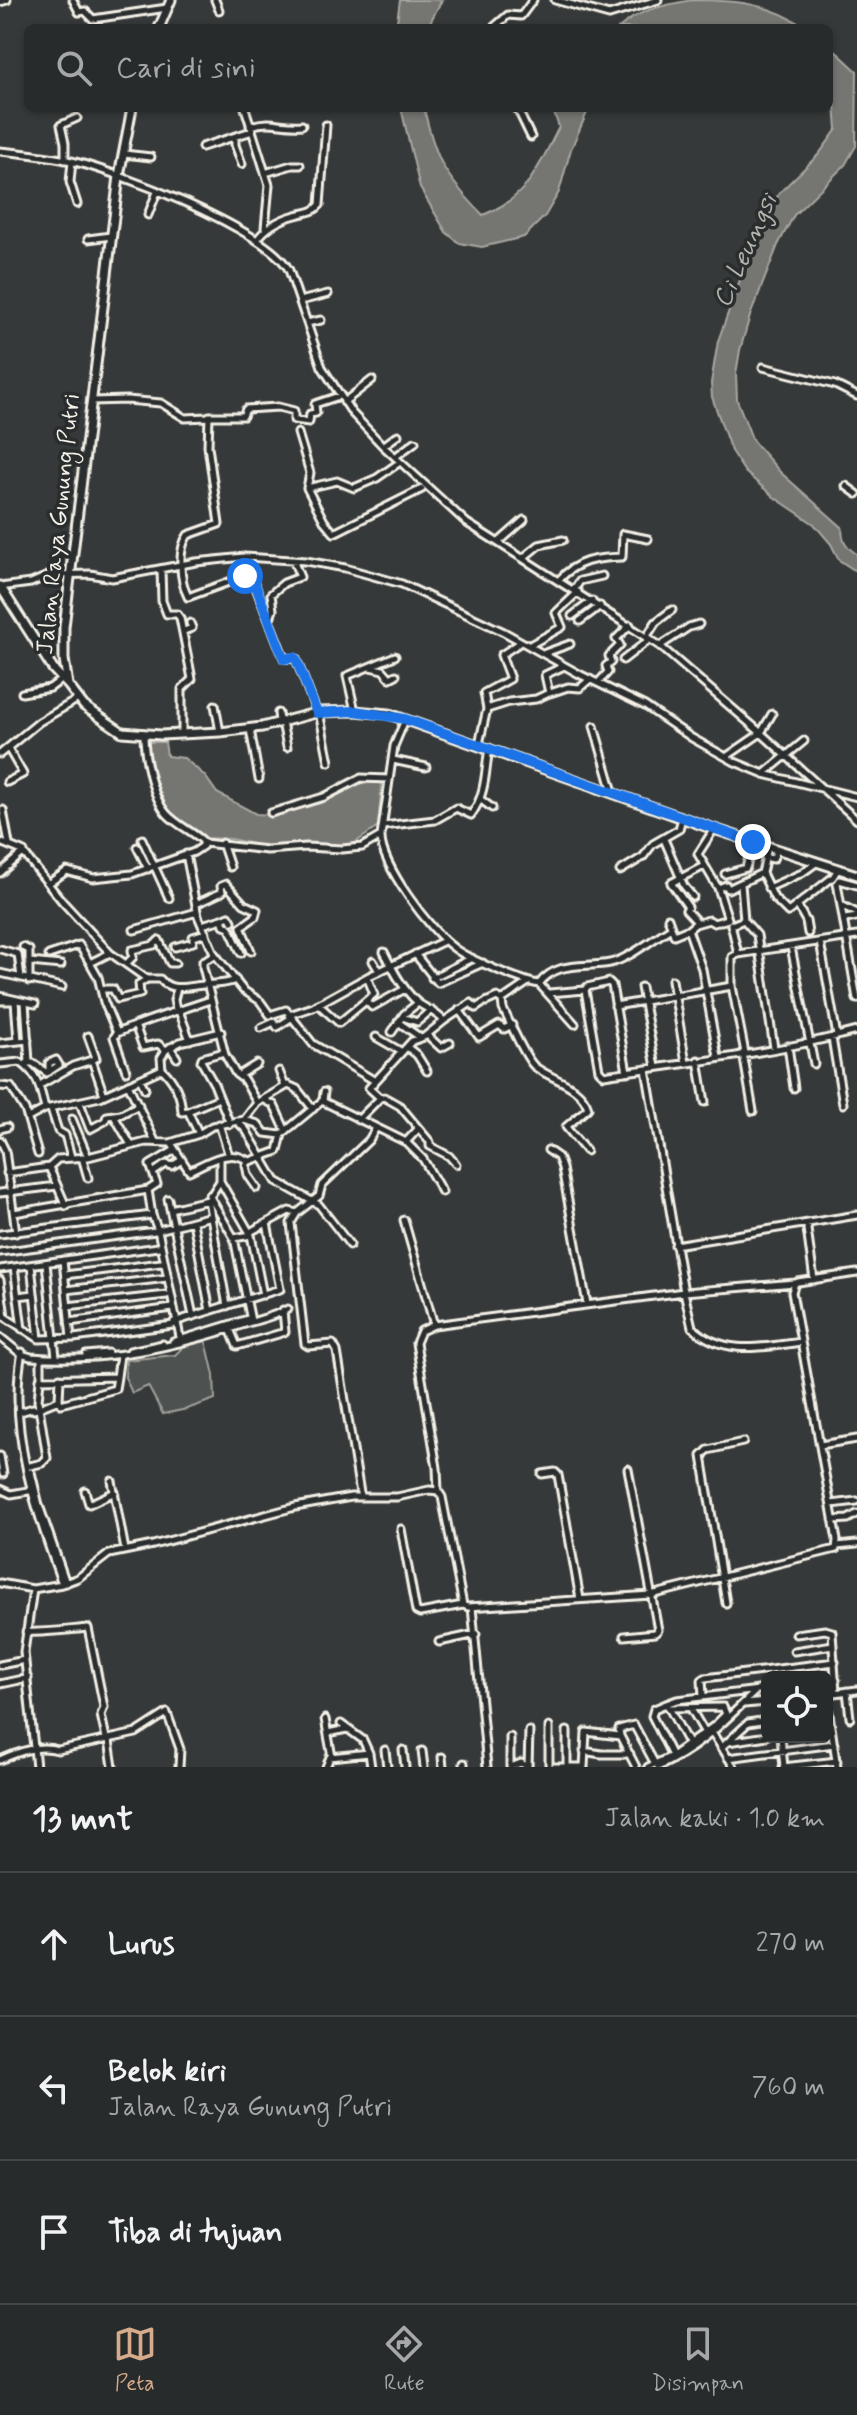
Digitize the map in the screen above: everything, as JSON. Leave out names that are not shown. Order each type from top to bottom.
[{"type":"main road","points":[[161,24],[169,4]]},
{"type":"main road","name":"Jalan Raya Gunung Putri","points":[[131,112],[111,236],[63,638],[65,682],[78,699],[114,728],[132,734],[182,735],[250,729],[280,719],[318,712],[355,711],[405,719],[714,829],[857,875]]},
{"type":"main road","points":[[0,586],[65,682]]},
{"type":"street","points":[[0,2],[7,0]]},
{"type":"street","points":[[73,0],[79,12],[85,11],[93,19],[169,4]]},
{"type":"street","points":[[215,0],[219,10]]},
{"type":"street","points":[[498,24],[508,15],[521,16],[533,0]]},
{"type":"street","points":[[555,0],[609,15],[658,0]]},
{"type":"street","points":[[246,112],[269,193],[264,213],[265,228]]},
{"type":"street","points":[[518,112],[531,137]]},
{"type":"street","points":[[77,118],[61,125],[70,182],[77,204]]},
{"type":"street","points":[[202,147],[235,137],[270,121],[302,125]]},
{"type":"street","points":[[257,240],[265,228],[295,215],[312,212],[320,205],[326,125]]},
{"type":"street","points":[[235,137],[242,164]]},
{"type":"street","points":[[0,151],[68,161],[119,176],[228,222],[257,240],[285,262],[322,367],[339,396],[383,446],[467,523],[660,646],[857,820]]},
{"type":"street","points":[[123,154],[151,157]]},
{"type":"street","points":[[265,173],[300,165]]},
{"type":"street","points":[[148,215],[157,192]]},
{"type":"street","points":[[88,239],[111,236]]},
{"type":"street","points":[[300,301],[328,294]]},
{"type":"street","points":[[307,323],[321,320]]},
{"type":"street","points":[[763,367],[835,385],[857,396]]},
{"type":"street","points":[[344,402],[372,380]]},
{"type":"street","points":[[91,401],[155,402],[169,406],[183,418],[243,416],[246,409],[278,407],[294,411],[294,420],[309,422],[310,414],[316,413],[315,404],[339,396]]},
{"type":"street","points":[[209,416],[208,446],[219,524],[186,536],[182,547],[185,590],[189,597],[245,576],[251,578],[284,659],[296,659],[318,712],[329,762]]},
{"type":"street","points":[[298,433],[310,473],[307,488],[324,521],[334,533],[422,489]]},
{"type":"street","points":[[383,446],[398,435]]},
{"type":"street","points":[[395,457],[415,442]]},
{"type":"street","points":[[307,488],[337,481],[354,488],[377,478],[400,462]]},
{"type":"street","points":[[846,486],[857,494]]},
{"type":"street","points":[[499,542],[524,520]]},
{"type":"street","points":[[559,580],[568,569],[584,560],[622,557],[623,534],[648,539]]},
{"type":"street","points":[[523,558],[539,545],[563,540]]},
{"type":"street","points":[[0,586],[31,583],[45,576],[112,578],[244,557],[338,566],[402,584],[530,645],[645,706],[726,757],[764,774],[857,797]]},
{"type":"street","points":[[244,557],[245,576]]},
{"type":"street","points":[[269,619],[273,610],[271,594],[284,583],[300,577],[293,560]]},
{"type":"street","points":[[161,570],[163,607],[168,615],[178,614],[192,679],[182,689],[182,735]]},
{"type":"street","points":[[530,645],[562,627],[556,613],[576,591],[580,581],[602,576]]},
{"type":"street","points":[[572,616],[592,601]]},
{"type":"street","points":[[580,621],[600,606]]},
{"type":"street","points":[[623,660],[649,638],[656,622],[672,610]]},
{"type":"street","points":[[184,631],[192,628],[190,623]]},
{"type":"street","points":[[660,646],[699,624]]},
{"type":"street","points":[[598,683],[608,672],[609,656],[620,645],[616,639],[630,625]]},
{"type":"street","points":[[479,744],[487,709],[484,693],[510,679],[501,655],[521,641]]},
{"type":"street","points":[[545,653],[570,644]]},
{"type":"street","points":[[355,711],[347,677],[395,656]]},
{"type":"street","points":[[550,693],[545,675],[565,665]]},
{"type":"street","points":[[369,666],[384,671],[390,678],[396,675]]},
{"type":"street","points":[[487,709],[509,702],[536,699],[568,687],[580,688],[590,679]]},
{"type":"street","points":[[22,693],[65,682]]},
{"type":"street","points":[[0,754],[39,722],[78,699]]},
{"type":"street","points":[[215,705],[220,732]]},
{"type":"street","points":[[726,757],[761,733],[772,714]]},
{"type":"street","points":[[280,719],[287,747]]},
{"type":"street","points":[[405,719],[395,743],[381,836],[391,871],[444,941],[527,982],[539,984],[575,1024]]},
{"type":"street","points":[[594,726],[613,792]]},
{"type":"street","points":[[250,729],[259,779]]},
{"type":"street","points":[[144,734],[151,778],[165,811],[204,843],[267,850],[306,847],[342,849],[362,847],[381,836]]},
{"type":"street","points":[[764,774],[804,741]]},
{"type":"street","points":[[383,826],[435,820],[456,808],[471,815],[486,779],[489,747]]},
{"type":"street","points":[[7,782],[23,774],[8,748]]},
{"type":"street","points":[[393,760],[426,767]]},
{"type":"street","points":[[271,813],[324,797],[361,778],[389,779]]},
{"type":"street","points":[[480,799],[492,808]]},
{"type":"street","points":[[3,810],[9,844]]},
{"type":"street","points":[[620,871],[643,857],[650,846],[679,829],[683,817]]},
{"type":"street","points":[[714,829],[698,854],[718,888],[738,954]]},
{"type":"street","points":[[142,839],[169,898]]},
{"type":"street","points":[[664,839],[680,877],[693,897]]},
{"type":"street","points":[[0,842],[24,852],[110,953],[147,979]]},
{"type":"street","points":[[725,874],[746,868],[753,842]]},
{"type":"street","points":[[49,883],[65,871],[93,878],[128,875],[199,850],[204,843]]},
{"type":"street","points":[[222,843],[230,867]]},
{"type":"street","points":[[137,847],[148,869]]},
{"type":"street","points":[[768,847],[762,873],[768,888],[786,912],[842,870]]},
{"type":"street","points":[[765,857],[773,859],[777,850]]},
{"type":"street","points":[[0,873],[24,852]]},
{"type":"street","points":[[186,854],[202,925],[215,955],[244,992],[261,1003],[270,1015],[283,1009],[318,1048],[375,1081]]},
{"type":"street","points":[[768,888],[802,873],[817,862]]},
{"type":"street","points":[[698,923],[686,910],[688,907],[671,883],[704,866]]},
{"type":"street","points":[[842,870],[842,880],[837,886],[857,999]]},
{"type":"street","points":[[718,888],[726,885],[728,889],[762,873]]},
{"type":"street","points":[[842,880],[857,885]]},
{"type":"street","points":[[196,904],[221,893],[224,884],[243,904],[257,910],[255,917],[241,927],[251,951]]},
{"type":"street","points":[[741,884],[744,920],[757,935],[774,1048]]},
{"type":"street","points":[[797,905],[806,921],[808,933]]},
{"type":"street","points":[[842,905],[857,915]]},
{"type":"street","points":[[134,930],[197,912]]},
{"type":"street","points":[[845,919],[857,915]]},
{"type":"street","points":[[202,925],[229,916],[232,921]]},
{"type":"street","points":[[668,918],[676,935],[709,920],[714,923],[744,920]]},
{"type":"street","points":[[222,919],[224,925],[230,928],[241,953]]},
{"type":"street","points":[[539,984],[548,975],[565,967],[612,963],[671,928]]},
{"type":"street","points":[[688,930],[700,962],[718,1057]]},
{"type":"street","points":[[175,947],[192,942],[193,937],[206,933]]},
{"type":"street","points":[[753,1111],[730,960],[738,954],[857,936]]},
{"type":"street","points":[[127,963],[133,957],[132,950],[145,942],[161,941],[170,963],[175,963]]},
{"type":"street","points":[[261,1028],[274,1022],[277,1027],[290,1016],[444,941]]},
{"type":"street","points":[[820,942],[843,1104]]},
{"type":"street","points":[[49,955],[79,945],[102,989],[117,1033]]},
{"type":"street","points":[[23,947],[29,949],[29,981]]},
{"type":"street","points":[[791,947],[814,1064]]},
{"type":"street","points":[[0,949],[18,954],[21,978]]},
{"type":"street","points":[[384,952],[418,1003],[444,1021]]},
{"type":"street","points":[[90,963],[110,953]]},
{"type":"street","points":[[415,954],[437,983],[484,962]]},
{"type":"street","points":[[215,955],[202,963],[224,1052],[238,1076],[260,1101],[274,1105],[284,1133]]},
{"type":"street","points":[[432,978],[473,957]]},
{"type":"street","points":[[373,961],[379,971]]},
{"type":"street","points":[[30,962],[61,965]]},
{"type":"street","points":[[0,973],[62,987]]},
{"type":"street","points":[[318,1004],[339,1023],[374,993],[367,977]]},
{"type":"street","points":[[102,989],[113,989],[121,999],[140,994],[139,984],[147,979],[160,979],[165,985],[177,988],[219,985],[236,980]]},
{"type":"street","points":[[672,980],[686,1063]]},
{"type":"street","points":[[502,1000],[527,982]]},
{"type":"street","points":[[549,993],[585,990],[588,986],[609,982],[613,989],[627,1072]]},
{"type":"street","points":[[615,1006],[732,986]]},
{"type":"street","points":[[641,987],[656,1067]]},
{"type":"street","points":[[177,988],[174,999],[190,1040]]},
{"type":"street","points":[[366,1001],[372,1007],[406,989]]},
{"type":"street","points":[[585,990],[600,1072],[604,1075],[788,1046],[857,1031]]},
{"type":"street","points":[[456,1164],[449,1156],[430,1146],[400,1106],[369,1090],[412,1041],[424,1037],[471,1003],[476,1008],[497,997],[502,1000]]},
{"type":"street","points":[[0,998],[35,1004]]},
{"type":"street","points":[[126,1071],[114,1037],[117,1033],[210,1000]]},
{"type":"street","points":[[502,1000],[503,1009],[535,1067],[574,1089],[586,1101],[588,1108],[566,1127],[586,1151]]},
{"type":"street","points":[[15,1001],[18,1041]]},
{"type":"street","points":[[25,1002],[26,1063],[35,1073],[58,1131],[64,1134],[71,1157]]},
{"type":"street","points":[[392,1032],[418,1003]]},
{"type":"street","points":[[400,1020],[417,1022],[431,1010]]},
{"type":"street","points":[[459,1010],[479,1037],[499,1025],[504,1029],[512,1025]]},
{"type":"street","points":[[400,1020],[441,1048],[450,1043]]},
{"type":"street","points":[[135,1025],[143,1047],[158,1044],[177,1058]]},
{"type":"street","points":[[219,1098],[182,1112],[183,1101],[179,1089],[172,1085],[162,1069],[161,1058],[168,1049],[221,1032]]},
{"type":"street","points":[[40,1085],[73,1066],[96,1058],[88,1036]]},
{"type":"street","points":[[376,1037],[402,1052]]},
{"type":"street","points":[[0,1043],[28,1040]]},
{"type":"street","points":[[788,1046],[794,1088]]},
{"type":"street","points":[[407,1047],[417,1055],[427,1071]]},
{"type":"street","points":[[224,1052],[201,1059],[230,1124]]},
{"type":"street","points":[[92,1060],[104,1095]]},
{"type":"street","points":[[698,1060],[705,1102]]},
{"type":"street","points":[[0,1064],[20,1062],[49,1072]]},
{"type":"street","points":[[238,1076],[257,1064]]},
{"type":"street","points":[[28,1118],[48,1109],[104,1095],[162,1069]]},
{"type":"street","points":[[646,1069],[692,1327],[715,1342],[733,1348],[801,1342]]},
{"type":"street","points":[[279,1071],[285,1086]]},
{"type":"street","points":[[140,1079],[145,1089]]},
{"type":"street","points":[[128,1084],[155,1141]]},
{"type":"street","points":[[0,1086],[13,1088],[28,1118],[38,1154]]},
{"type":"street","points":[[7,1173],[49,1167],[58,1159],[85,1157],[131,1145],[155,1141],[171,1143],[219,1124],[241,1120],[260,1101],[285,1086],[294,1086],[313,1109]]},
{"type":"street","points":[[257,1188],[246,1169],[250,1161],[279,1149],[284,1133],[323,1101],[324,1092]]},
{"type":"street","points":[[358,1120],[380,1098]]},
{"type":"street","points":[[323,1101],[406,1142],[420,1155],[442,1192]]},
{"type":"street","points":[[80,1103],[90,1129],[106,1121],[107,1116],[139,1105]]},
{"type":"street","points":[[188,1111],[199,1134]]},
{"type":"street","points":[[114,1116],[131,1145]]},
{"type":"street","points":[[72,1119],[85,1157],[88,1178]]},
{"type":"street","points":[[241,1120],[258,1124],[265,1133],[284,1133]]},
{"type":"street","points":[[241,1120],[276,1181],[319,1205],[350,1245]]},
{"type":"street","points":[[219,1124],[229,1156]]},
{"type":"street","points":[[360,1493],[337,1351],[333,1344],[305,1344],[291,1228],[293,1217],[319,1196],[322,1185],[369,1140],[376,1128]]},
{"type":"street","points":[[406,1142],[418,1129]]},
{"type":"street","points":[[0,1140],[5,1150],[16,1233]]},
{"type":"street","points":[[171,1143],[190,1171],[207,1161],[229,1156],[250,1161]]},
{"type":"street","points":[[420,1155],[430,1146]]},
{"type":"street","points":[[14,1213],[148,1190],[157,1184],[150,1165],[175,1150]]},
{"type":"street","points":[[548,1150],[558,1157],[562,1168],[587,1304]]},
{"type":"street","points":[[220,1159],[220,1181],[251,1234],[263,1295]]},
{"type":"street","points":[[153,1173],[166,1164],[172,1166],[182,1160]]},
{"type":"street","points":[[49,1167],[66,1206]]},
{"type":"street","points":[[170,1209],[208,1197],[220,1181]]},
{"type":"street","points":[[0,1193],[57,1186]]},
{"type":"street","points":[[148,1190],[179,1342]]},
{"type":"street","points":[[208,1197],[227,1306]]},
{"type":"street","points":[[208,1197],[234,1238],[251,1320]]},
{"type":"street","points":[[168,1199],[193,1316]]},
{"type":"street","points":[[234,1238],[251,1234],[289,1211],[297,1213]]},
{"type":"street","points":[[0,1234],[152,1215]]},
{"type":"street","points":[[675,1245],[857,1215]]},
{"type":"street","points":[[0,1252],[175,1227],[211,1216]]},
{"type":"street","points":[[404,1220],[434,1325]]},
{"type":"street","points":[[193,1222],[210,1311]]},
{"type":"street","points":[[0,1280],[2,1309],[6,1319],[39,1339],[71,1338],[174,1323],[280,1289],[267,1223]]},
{"type":"street","points":[[809,1223],[807,1229],[814,1280]]},
{"type":"street","points":[[156,1229],[171,1308]]},
{"type":"street","points":[[2,1268],[158,1247]]},
{"type":"street","points":[[63,1260],[71,1338]]},
{"type":"street","points":[[46,1263],[56,1356]]},
{"type":"street","points":[[65,1275],[161,1263]]},
{"type":"street","points":[[31,1265],[39,1339]]},
{"type":"street","points":[[14,1267],[22,1329]]},
{"type":"street","points":[[463,1605],[442,1497],[438,1491],[416,1343],[421,1331],[434,1325],[587,1304],[795,1283],[857,1273]]},
{"type":"street","points":[[66,1290],[165,1278]]},
{"type":"street","points":[[795,1283],[792,1292],[837,1546]]},
{"type":"street","points":[[18,1296],[34,1294]]},
{"type":"street","points":[[67,1306],[167,1295]]},
{"type":"street","points":[[69,1322],[171,1308]]},
{"type":"street","points":[[179,1342],[283,1310],[285,1332],[237,1346],[230,1329]]},
{"type":"street","points":[[0,1335],[23,1353],[41,1358],[120,1354],[230,1329],[251,1320]]},
{"type":"street","points":[[23,1353],[56,1356]]},
{"type":"street","points":[[23,1353],[17,1389],[33,1490]]},
{"type":"street","points":[[60,1378],[61,1404],[115,1389],[120,1354]]},
{"type":"street","points":[[30,1466],[47,1458],[37,1409],[41,1358]]},
{"type":"street","points":[[41,1379],[117,1377]]},
{"type":"street","points":[[22,1412],[59,1400]]},
{"type":"street","points":[[22,1412],[33,1490],[64,1584]]},
{"type":"street","points":[[820,1445],[857,1439]]},
{"type":"street","points":[[726,1603],[702,1456],[708,1450],[743,1442]]},
{"type":"street","points":[[0,1456],[3,1474]]},
{"type":"street","points":[[624,1636],[657,1631],[628,1469]]},
{"type":"street","points":[[542,1474],[555,1472],[558,1475],[580,1599]]},
{"type":"street","points":[[112,1481],[125,1550]]},
{"type":"street","points":[[0,1489],[11,1494],[33,1490]]},
{"type":"street","points":[[85,1491],[89,1504],[115,1492]]},
{"type":"street","points":[[0,1583],[33,1589],[64,1584],[83,1574],[105,1555],[295,1507],[351,1497],[397,1497],[438,1491]]},
{"type":"street","points":[[831,1504],[857,1501]]},
{"type":"street","points":[[833,1520],[848,1519],[857,1514]]},
{"type":"street","points":[[401,1529],[416,1611],[420,1613],[463,1605],[472,1607],[651,1595],[830,1552],[837,1546],[857,1544]]},
{"type":"street","points":[[33,1589],[25,1660],[36,1767]]},
{"type":"street","points":[[472,1607],[487,1767]]},
{"type":"street","points":[[26,1632],[51,1633],[88,1628],[104,1707],[101,1715],[113,1767]]},
{"type":"street","points":[[796,1634],[830,1630],[836,1693]]},
{"type":"street","points":[[439,1642],[476,1634]]},
{"type":"street","points":[[794,1651],[833,1645]]},
{"type":"street","points":[[0,1665],[25,1660]]},
{"type":"street","points":[[785,1671],[835,1662]]},
{"type":"street","points":[[703,1696],[702,1679],[761,1674]]},
{"type":"street","points":[[0,1684],[28,1678]]},
{"type":"street","points":[[657,1766],[719,1724],[757,1690]]},
{"type":"street","points":[[672,1756],[652,1714],[654,1709],[703,1696],[761,1690]]},
{"type":"street","points":[[833,1694],[857,1690]]},
{"type":"street","points":[[847,1691],[850,1718]]},
{"type":"street","points":[[742,1704],[761,1702]]},
{"type":"street","points":[[648,1767],[677,1758],[713,1734],[726,1714],[725,1709],[720,1707],[690,1709],[668,1706]]},
{"type":"street","points":[[668,1706],[689,1745]]},
{"type":"street","points":[[690,1709],[705,1733]]},
{"type":"street","points":[[697,1718],[706,1709]]},
{"type":"street","points":[[0,1760],[33,1749],[47,1747],[58,1750],[143,1731],[168,1713],[180,1749],[179,1767]]},
{"type":"street","points":[[325,1719],[332,1757]]},
{"type":"street","points":[[721,1748],[748,1723],[761,1721]]},
{"type":"street","points":[[341,1724],[365,1742],[371,1767]]},
{"type":"street","points":[[636,1767],[619,1729],[634,1725],[657,1766]]},
{"type":"street","points":[[549,1727],[552,1767],[583,1767],[587,1732],[620,1736]]},
{"type":"street","points":[[328,1733],[348,1729]]},
{"type":"street","points":[[510,1737],[510,1767],[521,1763],[528,1767],[529,1731]]},
{"type":"street","points":[[567,1731],[567,1765]]},
{"type":"street","points":[[713,1734],[734,1767]]},
{"type":"street","points":[[727,1742],[761,1737]]},
{"type":"street","points":[[781,1743],[784,1767],[837,1764],[833,1741]]},
{"type":"street","points":[[728,1758],[834,1744]]},
{"type":"street","points":[[385,1750],[387,1767]]},
{"type":"street","points":[[403,1750],[405,1767]]},
{"type":"street","points":[[422,1751],[424,1767]]},
{"type":"street","points":[[584,1751],[630,1754]]},
{"type":"street","points":[[326,1767],[328,1758],[369,1753]]},
{"type":"street","points":[[442,1757],[443,1767]]},
{"type":"shaded area","points":[[400,0],[442,0],[429,24],[397,24]]},
{"type":"shaded area","points":[[692,0],[722,1],[766,8],[800,24],[624,24],[662,6]]},
{"type":"shaded area","points":[[833,49],[857,71],[856,146],[845,165],[794,215],[778,245],[740,350],[736,374],[737,400],[753,441],[780,472],[842,527],[845,542],[857,554],[857,572],[839,560],[831,544],[814,524],[774,497],[745,472],[731,451],[712,397],[711,383],[718,341],[755,238],[779,193],[819,154],[837,129]]},
{"type":"shaded area","points":[[402,112],[425,112],[444,167],[483,215],[499,208],[522,190],[538,168],[559,127],[554,112],[587,112],[571,149],[559,192],[545,216],[524,237],[482,247],[459,243],[446,232],[420,188]]},
{"type":"shaded area","points":[[146,742],[165,742],[167,756],[184,758],[205,776],[217,793],[256,814],[272,815],[313,803],[364,779],[382,781],[378,827],[353,844],[341,847],[299,845],[268,848],[232,839],[205,838],[167,810],[154,777]]},
{"type":"shaded area","points":[[206,1341],[214,1375],[215,1399],[163,1414],[148,1386],[132,1393],[125,1377],[126,1360],[175,1355],[183,1347]]},
{"type":"route","points":[[245,576],[255,584],[284,659],[296,659],[317,713],[355,711],[389,714],[753,842]]},
{"type":"water label","name":"Ci Leungsi","points":[[746,251]]}]
